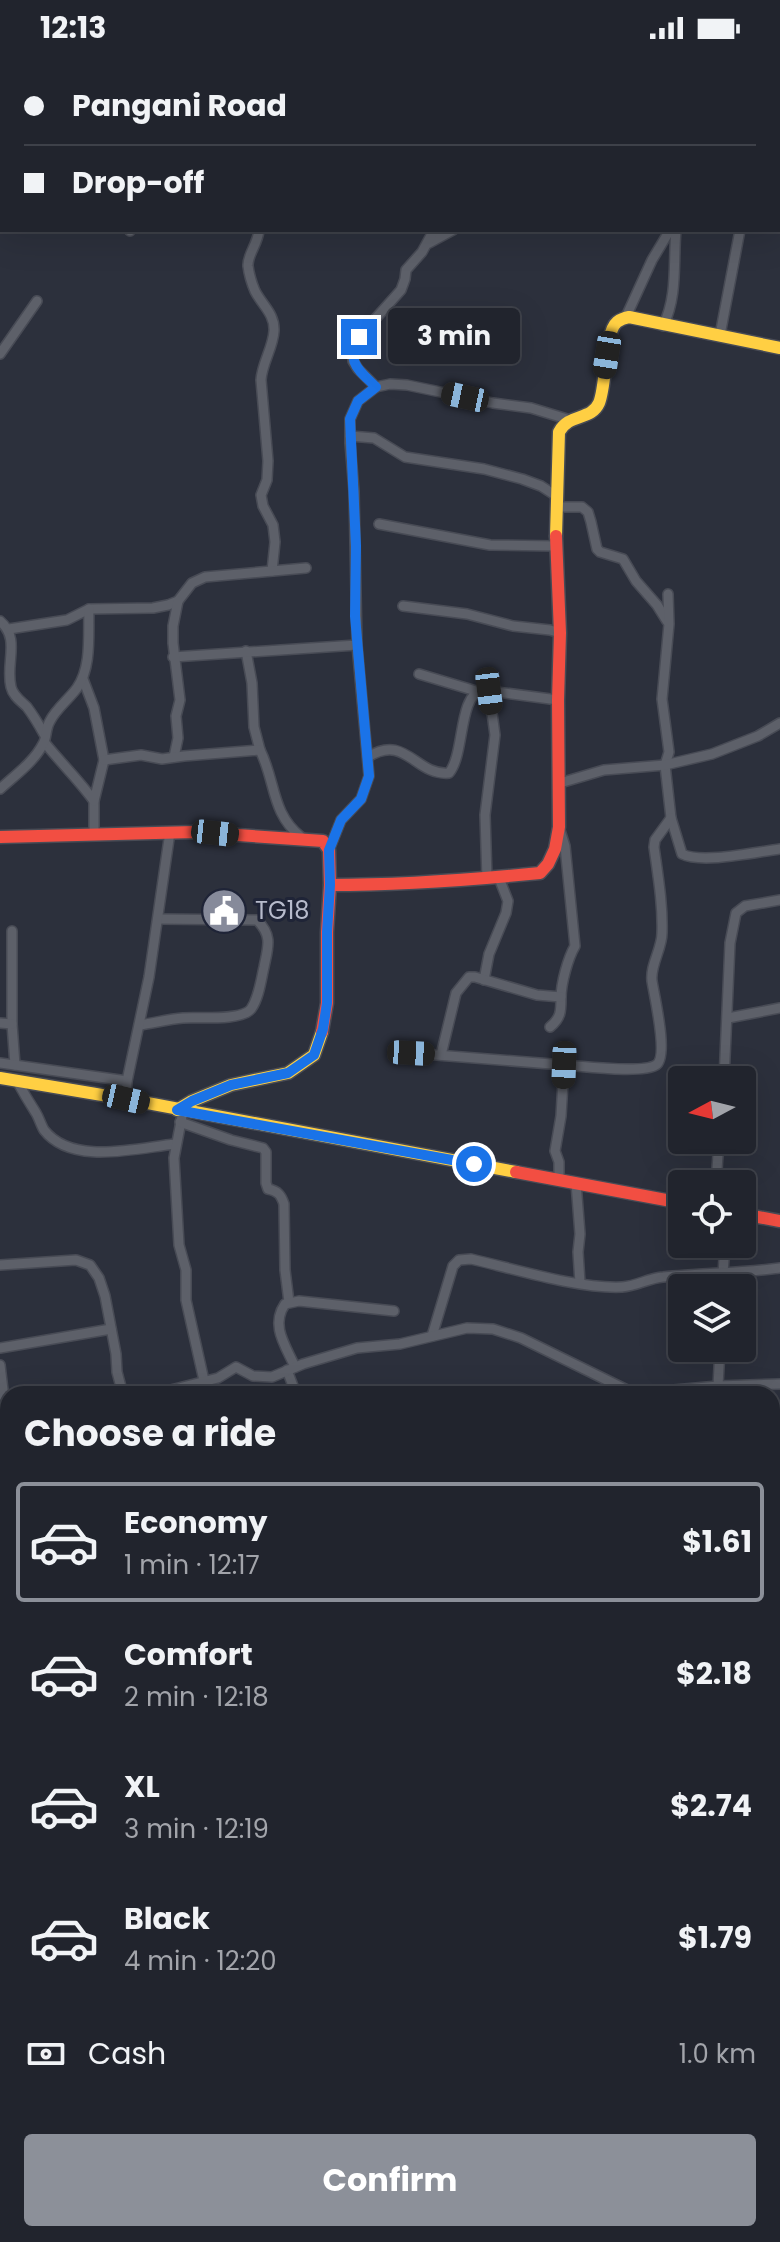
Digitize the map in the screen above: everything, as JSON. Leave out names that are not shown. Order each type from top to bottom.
[{"type":"street","points":[[259,232],[248,267],[275,330],[261,380],[268,461],[267,480],[261,495],[273,525],[272,571]]},
{"type":"street","points":[[376,387],[353,361],[354,347],[359,337],[401,290],[406,270],[433,232]]},
{"type":"street","points":[[426,245],[449,232]]},
{"type":"street","points":[[625,319],[652,260],[669,232]]},
{"type":"street","points":[[663,326],[673,298],[676,232]]},
{"type":"street","points":[[720,335],[740,232]]},
{"type":"street","points":[[0,354],[37,301]]},
{"type":"street","points":[[206,1386],[186,1300],[186,1270],[179,1245],[174,1158],[180,1115],[192,1101],[231,1085],[288,1073],[314,1055],[323,1029],[327,1003],[329,850],[341,820],[361,799],[369,776],[357,645],[350,436],[350,419],[358,401],[376,387],[407,385],[531,408],[567,419],[588,415],[598,405],[611,330],[619,320],[629,317],[780,348]]},
{"type":"street","points":[[330,885],[391,886],[493,878],[540,873],[548,864],[555,849],[559,827],[560,633],[555,546],[559,432],[567,419]]},
{"type":"street","points":[[350,436],[374,438],[405,457],[484,469],[522,479],[541,486],[558,502],[582,507],[588,512],[597,549],[623,559],[669,624]]},
{"type":"street","points":[[379,524],[490,545],[555,546]]},
{"type":"street","points":[[174,757],[180,700],[173,657],[173,626],[178,601],[192,583],[205,577],[306,568]]},
{"type":"street","points":[[668,594],[669,624],[662,699],[669,752],[665,765],[671,818],[682,854],[690,858],[703,858],[780,849]]},
{"type":"street","points":[[9,629],[67,620],[89,609],[153,608],[178,601]]},
{"type":"street","points":[[403,606],[467,614],[513,626],[560,633]]},
{"type":"street","points":[[0,789],[33,759],[51,719],[83,679],[89,609]]},
{"type":"street","points":[[0,621],[9,629],[12,645],[12,690],[27,707],[63,766],[94,801]]},
{"type":"street","points":[[173,657],[357,645]]},
{"type":"street","points":[[246,651],[252,683],[254,727],[260,750],[282,816],[302,838]]},
{"type":"street","points":[[419,674],[476,691],[558,700]]},
{"type":"street","points":[[83,679],[94,708],[104,760],[94,801],[94,834]]},
{"type":"street","points":[[368,757],[375,753],[398,751],[430,770],[449,773],[456,760],[471,697],[476,691]]},
{"type":"street","points":[[484,980],[489,954],[508,901],[493,878],[485,815],[495,735],[489,691]]},
{"type":"street","points":[[560,783],[604,770],[665,765],[712,754],[758,736],[780,723]]},
{"type":"street","points":[[104,760],[141,755],[162,759],[260,750]]},
{"type":"street","points":[[411,1053],[624,1069],[656,1065],[661,1053],[660,1022],[651,976],[662,937],[654,847],[655,840],[671,818]]},
{"type":"street","points":[[550,1027],[560,1015],[569,954],[575,946],[565,846],[559,827]]},
{"type":"street","points":[[0,837],[170,832],[302,838],[323,841],[329,850]]},
{"type":"street","points":[[126,1099],[159,919],[170,832]]},
{"type":"street","points":[[725,1066],[730,943],[736,913],[745,906],[780,900]]},
{"type":"street","points":[[140,1025],[246,1013],[256,997],[266,956],[266,930],[257,920],[159,919]]},
{"type":"street","points":[[12,931],[15,1065]]},
{"type":"street","points":[[441,1055],[456,993],[469,977],[537,995],[561,997]]},
{"type":"street","points":[[728,1018],[780,1008]]},
{"type":"street","points":[[0,1023],[12,1024]]},
{"type":"street","points":[[0,1063],[127,1081]]},
{"type":"street","points":[[559,1180],[559,1162],[555,1151],[564,1065]]},
{"type":"street","points":[[0,1078],[126,1099],[180,1115],[668,1200]]},
{"type":"street","points":[[17,1081],[44,1129],[73,1148],[92,1153],[175,1144]]},
{"type":"street","points":[[180,1115],[231,1140],[263,1148],[266,1152],[268,1189],[277,1191],[284,1204],[289,1302]]},
{"type":"street","points":[[576,1183],[580,1283]]},
{"type":"street","points":[[756,1217],[780,1221]]},
{"type":"street","points":[[724,1258],[722,1274],[780,1268]]},
{"type":"street","points":[[432,1336],[453,1266],[459,1260],[471,1259],[580,1283],[620,1287],[668,1277]]},
{"type":"street","points":[[0,1265],[76,1260],[90,1265],[99,1278],[105,1296],[121,1386]]},
{"type":"street","points":[[294,1386],[280,1335],[280,1311],[285,1304],[299,1301],[333,1303],[394,1311]]},
{"type":"street","points":[[188,1386],[218,1378],[236,1367],[261,1377],[272,1377],[357,1348],[400,1344],[467,1328],[493,1329],[521,1338],[619,1386]]},
{"type":"street","points":[[0,1348],[111,1329]]},
{"type":"street","points":[[718,1386],[719,1362]]},
{"type":"street","points":[[0,1365],[3,1386]]},
{"type":"traffic: slow","points":[[556,536],[559,432],[568,422],[591,412],[599,403],[610,337],[617,322],[629,317],[780,348]]},
{"type":"traffic: slow","points":[[177,1110],[231,1085],[288,1073],[314,1055],[322,1032]]},
{"type":"traffic: slow","points":[[0,1078],[516,1172]]},
{"type":"traffic: jam","points":[[330,885],[435,882],[540,873],[548,864],[555,849],[559,827],[560,633],[556,536]]},
{"type":"traffic: jam","points":[[0,837],[194,832],[323,841],[329,850],[330,885],[327,1003],[322,1032]]},
{"type":"traffic: jam","points":[[516,1172],[668,1200]]},
{"type":"traffic: jam","points":[[756,1217],[780,1221]]},
{"type":"place","name":"TG18","points":[[224,911]]},
{"type":"route","points":[[359,337],[354,347],[353,361],[376,387],[358,401],[350,419],[356,546],[355,616],[369,776],[361,799],[341,820],[329,850],[327,1003],[323,1029],[314,1055],[288,1073],[231,1085],[177,1110],[474,1164]]}]
